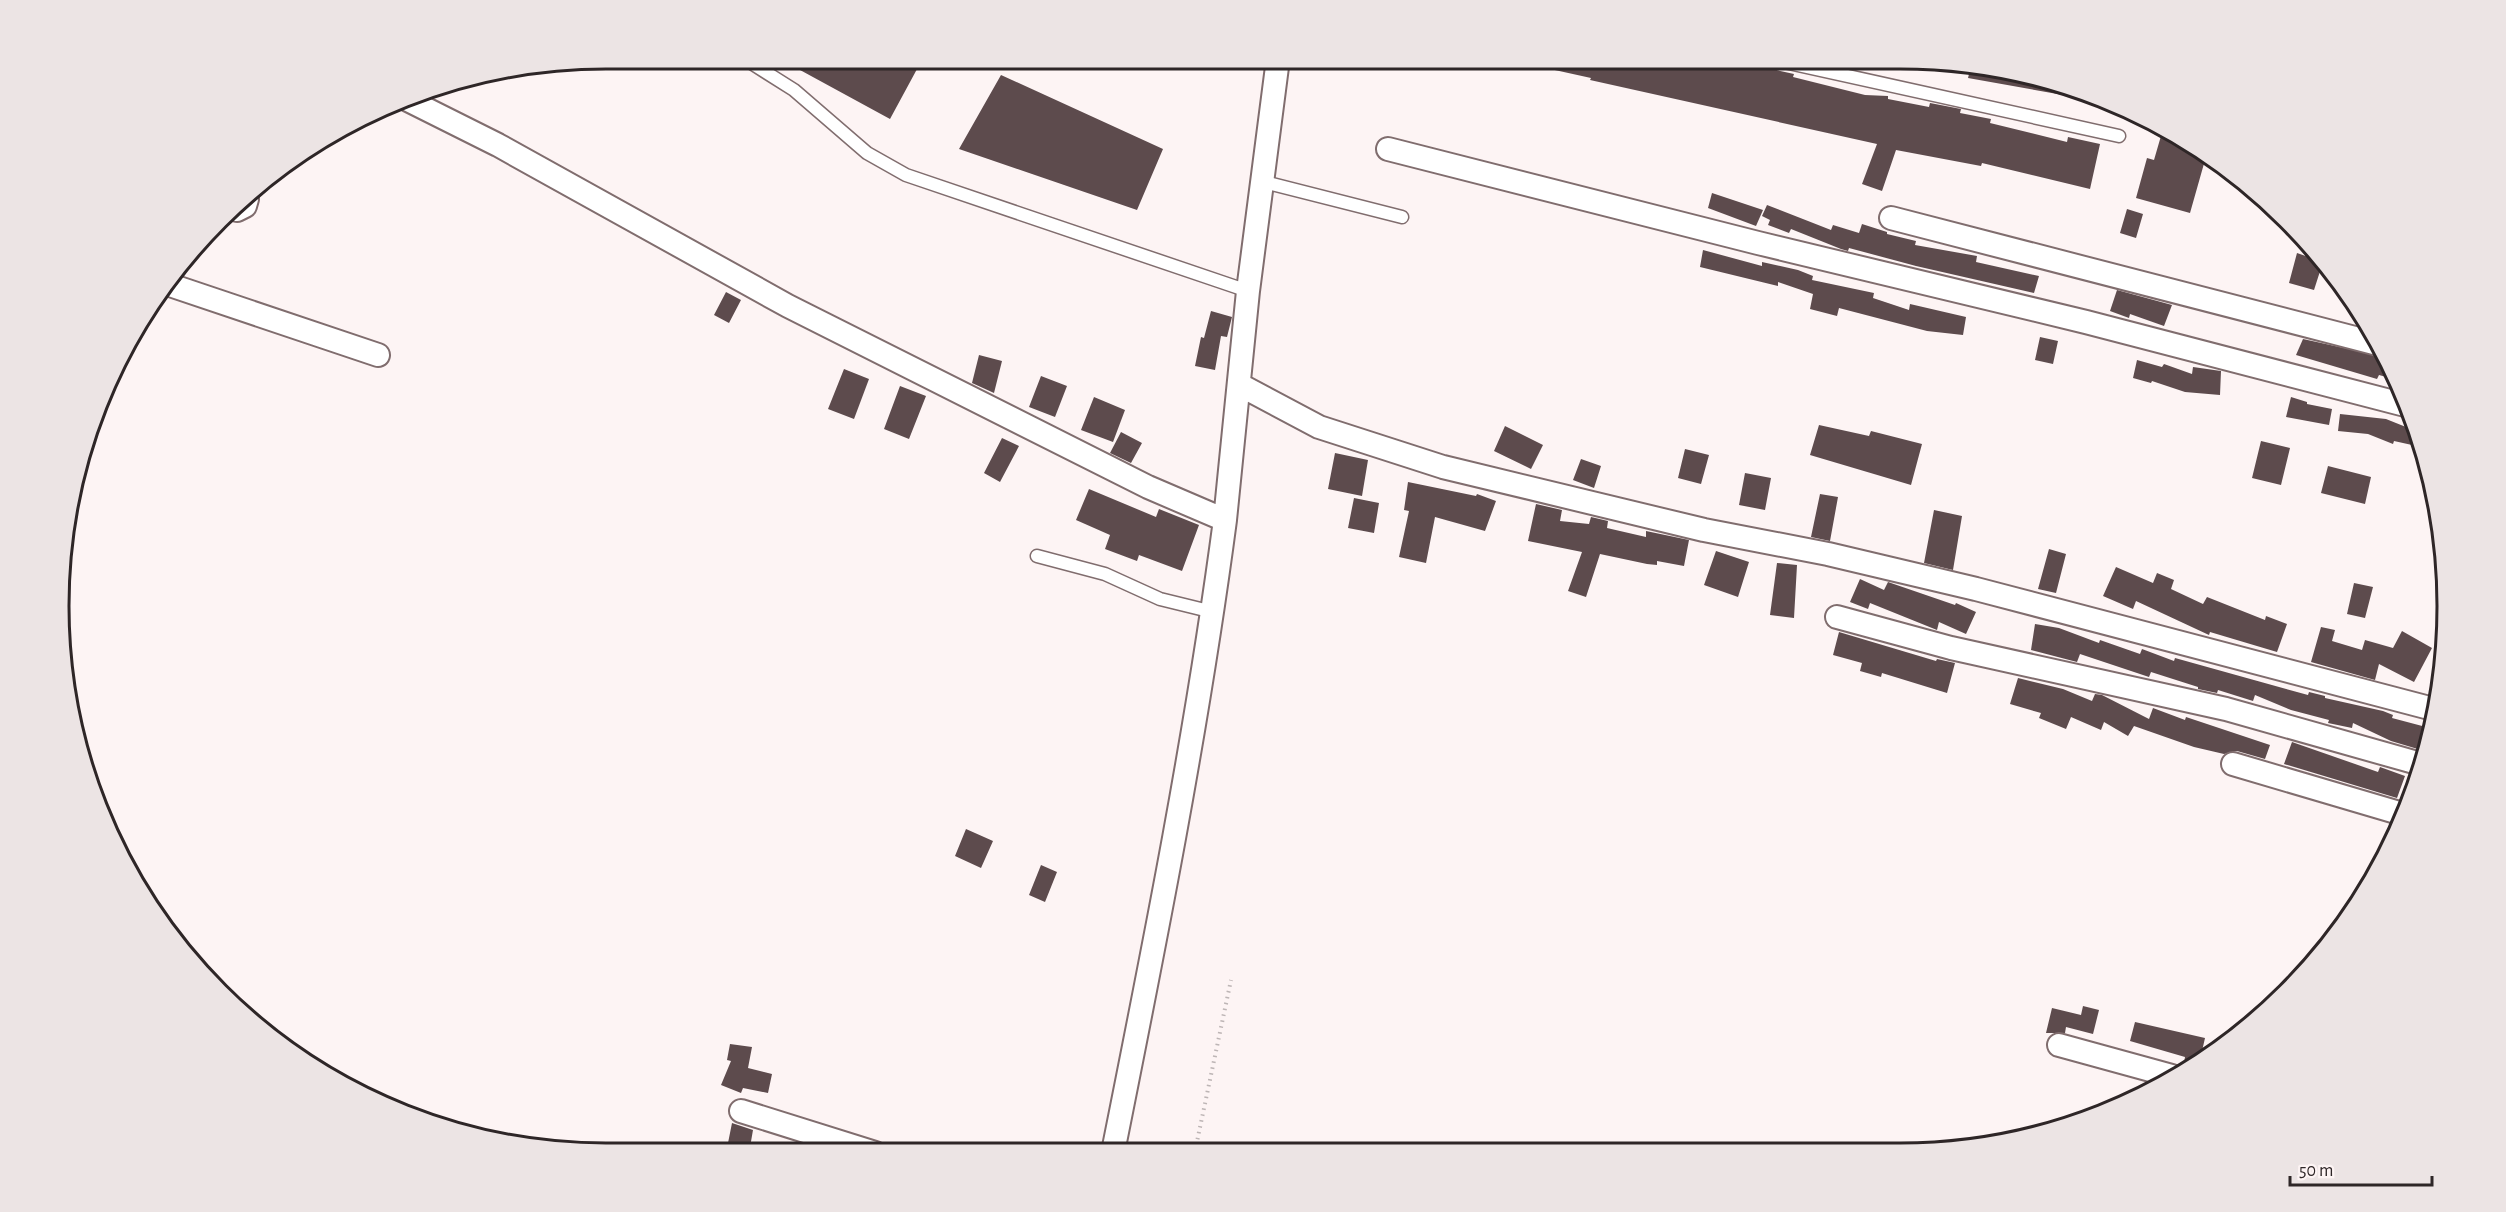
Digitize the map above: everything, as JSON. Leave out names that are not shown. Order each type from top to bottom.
[{"type":"street","points":[[1115,1143],[1166,884],[1213,612],[1226,520],[1248,291],[1277,69]]},
{"type":"street","points":[[417,103],[498,145],[788,306],[1148,488],[1226,520]]},
{"type":"street","points":[[1388,149],[1747,240],[2086,322],[2397,403]]},
{"type":"street","points":[[1891,218],[2367,341]]},
{"type":"street","points":[[175,287],[378,355]]},
{"type":"street","points":[[1240,386],[1319,426],[1443,467],[1704,530],[1828,554],[1976,589],[2427,708]]},
{"type":"street","points":[[1837,617],[1992,658],[2226,709],[2414,762]]},
{"type":"street","points":[[2233,764],[2396,812]]},
{"type":"street","points":[[2059,1045],[2163,1074]]},
{"type":"street","points":[[741,1112],[842,1143]]},
{"type":"lane","points":[[762,69],[794,90],[867,153],[906,175],[1248,291]]},
{"type":"lane","points":[[1820,69],[2119,136]]},
{"type":"lane","points":[[1263,182],[1402,217]]},
{"type":"lane","points":[[1037,556],[1105,574],[1160,599],[1213,612]]},
{"type":"path","points":[[1197,1143],[1231,980]]},
{"type":"building","points":[[798,69],[917,69],[890,119]]},
{"type":"building","points":[[1550,69],[1772,69],[1794,74],[1793,77],[1865,95],[1888,96],[1888,99],[1929,107],[1930,103],[1961,109],[1960,113],[1991,119],[1990,123],[2067,142],[2068,137],[2100,144],[2090,189],[1982,163],[1981,166],[1896,150],[1882,191],[1862,184],[1877,144],[1590,80],[1591,78]]},
{"type":"building","points":[[1969,74],[2005,79],[2063,94],[2063,95],[1968,78]]},
{"type":"building","points":[[1001,75],[1163,149],[1137,210],[959,149]]},
{"type":"building","points":[[2161,137],[2204,164],[2190,213],[2136,198],[2147,158],[2154,160]]},
{"type":"building","points":[[1712,193],[1763,210],[1756,226],[1708,208]]},
{"type":"building","points":[[1767,205],[1831,230],[1833,225],[1859,233],[1862,224],[1887,232],[1887,234],[1916,241],[1915,245],[1977,256],[1976,262],[2039,276],[2034,293],[1849,248],[1848,251],[1791,229],[1789,233],[1768,225],[1770,220],[1762,216]]},
{"type":"building","points":[[2127,209],[2143,214],[2136,238],[2120,233]]},
{"type":"building","points":[[1703,250],[1762,266],[1762,262],[1798,270],[1813,276],[1812,280],[1874,293],[1873,298],[1909,310],[1910,304],[1966,317],[1963,335],[1927,331],[1839,308],[1837,316],[1810,309],[1813,294],[1778,282],[1778,286],[1700,267]]},
{"type":"building","points":[[2297,253],[2308,257],[2320,272],[2314,290],[2289,283]]},
{"type":"building","points":[[2117,290],[2172,305],[2164,326],[2130,314],[2129,318],[2110,311]]},
{"type":"building","points":[[726,292],[741,300],[729,323],[714,315]]},
{"type":"building","points":[[1211,311],[1232,317],[1227,337],[1221,336],[1215,370],[1195,366],[1201,337],[1204,338]]},
{"type":"building","points":[[2040,337],[2058,341],[2053,364],[2035,360]]},
{"type":"building","points":[[2303,339],[2374,355],[2386,377],[2379,375],[2377,379],[2296,355]]},
{"type":"building","points":[[979,355],[1002,361],[994,393],[972,383]]},
{"type":"building","points":[[2137,360],[2162,367],[2164,364],[2192,374],[2193,367],[2221,371],[2220,395],[2185,392],[2152,381],[2151,383],[2133,378]]},
{"type":"building","points":[[844,369],[869,379],[854,419],[828,409]]},
{"type":"building","points":[[1041,376],[1067,386],[1055,417],[1029,407]]},
{"type":"building","points":[[900,386],[926,396],[909,439],[884,429]]},
{"type":"building","points":[[1094,397],[1125,410],[1113,442],[1081,430]]},
{"type":"building","points":[[2291,397],[2307,402],[2307,404],[2332,409],[2329,425],[2286,417]]},
{"type":"building","points":[[2340,414],[2386,419],[2407,427],[2413,445],[2394,441],[2393,444],[2368,434],[2338,431]]},
{"type":"building","points":[[1819,425],[1869,436],[1871,431],[1922,444],[1911,485],[1810,455]]},
{"type":"building","points":[[1505,426],[1543,445],[1531,469],[1494,451]]},
{"type":"building","points":[[1121,432],[1142,443],[1131,463],[1110,453]]},
{"type":"building","points":[[1002,438],[1019,446],[1000,482],[984,473]]},
{"type":"building","points":[[2261,441],[2290,448],[2281,485],[2252,478]]},
{"type":"building","points":[[1685,449],[1709,455],[1701,484],[1678,478]]},
{"type":"building","points":[[1335,453],[1368,460],[1362,496],[1328,489]]},
{"type":"building","points":[[1581,459],[1601,466],[1594,488],[1573,480]]},
{"type":"building","points":[[2328,466],[2371,477],[2365,504],[2321,493]]},
{"type":"building","points":[[1745,473],[1771,478],[1765,510],[1739,505]]},
{"type":"building","points":[[1408,482],[1476,496],[1477,494],[1496,501],[1485,531],[1435,517],[1426,563],[1399,557],[1409,511],[1404,510]]},
{"type":"building","points":[[1089,489],[1156,517],[1159,509],[1199,525],[1182,571],[1139,555],[1137,561],[1105,549],[1110,535],[1076,520]]},
{"type":"building","points":[[1820,494],[1838,497],[1830,541],[1811,537]]},
{"type":"building","points":[[1354,498],[1379,503],[1374,533],[1348,528]]},
{"type":"building","points":[[1536,504],[1562,510],[1560,521],[1589,524],[1591,517],[1608,521],[1607,528],[1646,537],[1646,531],[1689,540],[1684,566],[1657,561],[1657,565],[1647,564],[1600,554],[1586,597],[1568,591],[1582,552],[1528,541]]},
{"type":"building","points":[[1934,510],[1962,516],[1953,570],[1924,563]]},
{"type":"building","points":[[2049,549],[2066,554],[2056,593],[2038,589]]},
{"type":"building","points":[[1716,551],[1749,562],[1738,597],[1704,585]]},
{"type":"building","points":[[1777,563],[1797,565],[1794,618],[1770,615]]},
{"type":"building","points":[[2116,567],[2153,583],[2157,573],[2174,580],[2171,589],[2203,604],[2207,597],[2265,620],[2266,616],[2287,624],[2277,652],[2210,632],[2209,635],[2136,601],[2133,609],[2103,596]]},
{"type":"building","points":[[1860,579],[1884,590],[1888,582],[1955,605],[1956,603],[1976,612],[1966,634],[1939,622],[1937,630],[1870,603],[1868,609],[1850,602]]},
{"type":"building","points":[[2354,583],[2373,587],[2365,618],[2347,614]]},
{"type":"building","points":[[2035,624],[2059,628],[2099,643],[2100,640],[2140,654],[2142,649],[2174,661],[2175,658],[2308,695],[2309,692],[2325,696],[2325,698],[2383,711],[2393,715],[2392,718],[2423,726],[2418,749],[2391,741],[2353,723],[2352,728],[2328,723],[2329,720],[2291,710],[2255,695],[2253,701],[2218,690],[2217,693],[2198,689],[2198,687],[2151,672],[2149,677],[2080,654],[2077,662],[2031,650]]},
{"type":"building","points":[[2321,627],[2335,630],[2332,641],[2362,650],[2365,640],[2393,648],[2402,631],[2432,648],[2414,682],[2379,664],[2375,680],[2311,662]]},
{"type":"building","points":[[1839,632],[1936,661],[1937,659],[1955,663],[1947,693],[1882,673],[1881,677],[1860,671],[1862,663],[1833,655]]},
{"type":"building","points":[[2018,678],[2063,689],[2092,701],[2095,694],[2102,695],[2149,719],[2153,708],[2270,745],[2265,759],[2237,751],[2224,754],[2194,747],[2134,726],[2128,736],[2104,722],[2101,730],[2071,717],[2066,729],[2039,718],[2041,713],[2010,704]]},
{"type":"building","points":[[2292,742],[2378,772],[2380,767],[2405,776],[2397,798],[2284,764]]},
{"type":"building","points":[[966,829],[993,841],[981,868],[955,856]]},
{"type":"building","points":[[1041,865],[1057,872],[1045,902],[1029,895]]},
{"type":"building","points":[[2083,1006],[2099,1010],[2093,1034],[2066,1027],[2065,1033],[2046,1033],[2052,1008],[2081,1015]]},
{"type":"building","points":[[2135,1022],[2205,1038],[2203,1049],[2184,1061],[2185,1057],[2130,1041]]},
{"type":"building","points":[[730,1044],[752,1047],[748,1068],[772,1074],[768,1093],[743,1088],[741,1093],[721,1085],[731,1061],[727,1060]]},
{"type":"building","points":[[732,1123],[753,1130],[751,1143],[728,1143]]}]
